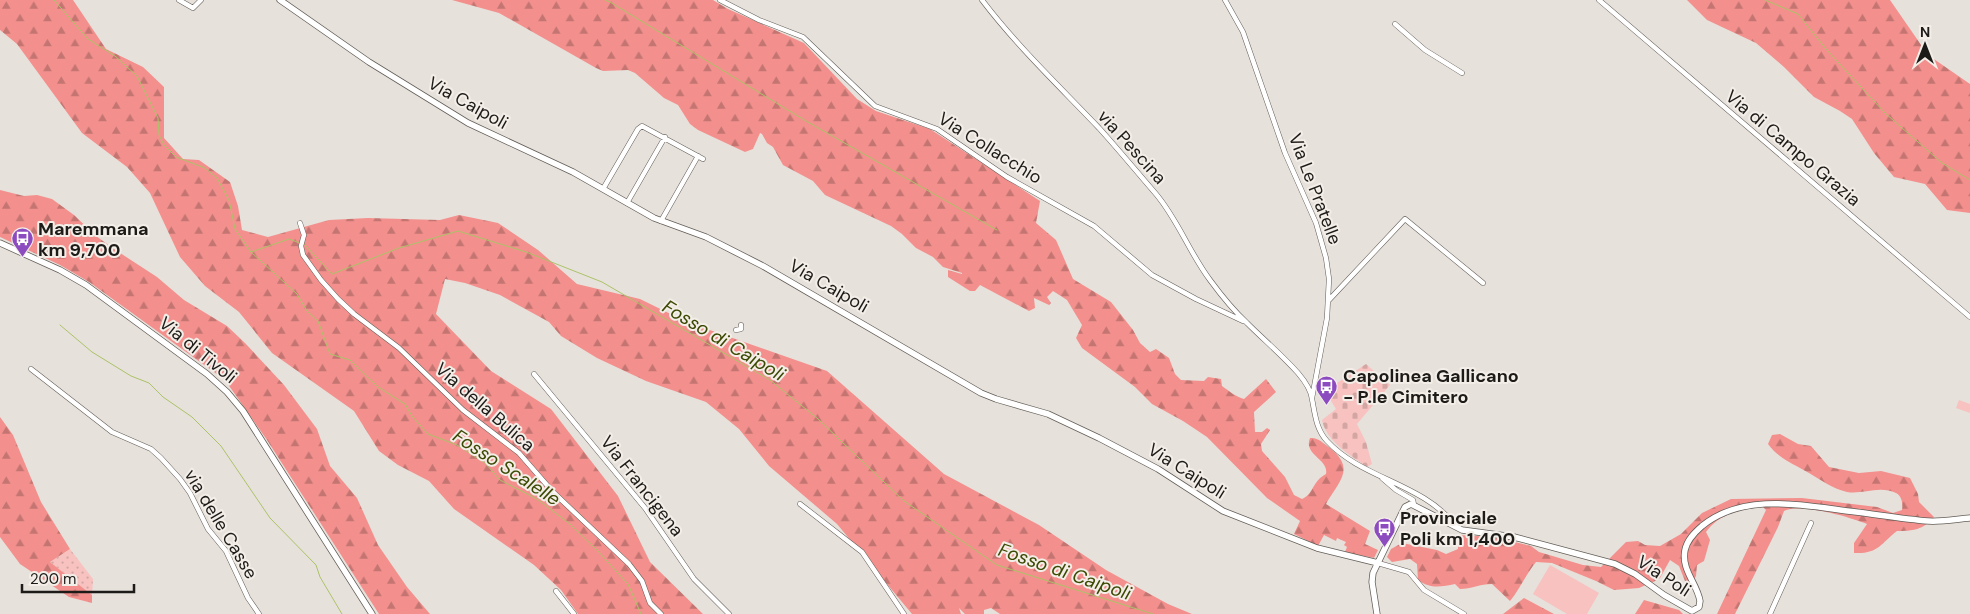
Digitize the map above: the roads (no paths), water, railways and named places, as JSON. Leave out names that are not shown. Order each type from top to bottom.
[{"type":"street","points":[[179,0],[193,8],[201,0]]},
{"type":"street","name":"Via Caipoli","points":[[280,0],[377,67],[461,119],[489,134],[573,172],[661,221],[706,237],[763,266],[981,393],[1048,414],[1153,466],[1219,510],[1317,548],[1378,563]]},
{"type":"street","name":"Via Collacchio","points":[[720,0],[759,20],[803,37],[874,105],[937,129],[1007,177],[1094,226],[1150,274],[1246,323]]},
{"type":"street","name":"via Pescina","points":[[982,0],[1023,49],[1098,128],[1157,195],[1178,224],[1200,267],[1246,323]]},
{"type":"street","name":"Via Le Pratelle","points":[[1225,0],[1243,32],[1286,153],[1316,223],[1327,264],[1329,300],[1323,348],[1312,398]]},
{"type":"street","name":"Via di Campo Grazia","points":[[1599,0],[1970,317]]},
{"type":"street","points":[[1395,24],[1425,50],[1462,73]]},
{"type":"street","points":[[603,189],[638,129],[642,126],[664,137],[701,158],[661,221]]},
{"type":"street","points":[[627,203],[664,137]]},
{"type":"street","points":[[1329,300],[1405,219],[1483,283]]},
{"type":"street","name":"Via della Bulica","points":[[300,223],[304,235],[301,246],[303,255],[338,299],[354,314],[395,345],[467,413],[519,453],[550,488],[624,558],[640,577],[648,600],[661,614]]},
{"type":"street","name":"Via di Tivoli","points":[[0,243],[81,282],[167,343],[224,389],[242,411],[372,614]]},
{"type":"street","points":[[1246,323],[1297,372],[1312,398],[1316,422],[1325,438],[1345,457],[1420,495],[1443,512],[1457,528]]},
{"type":"street","points":[[736,330],[741,329],[741,325]]},
{"type":"street","name":"via delle Casse","points":[[31,369],[112,432],[151,449],[161,458],[190,493],[208,529],[226,551],[250,601],[259,614]]},
{"type":"street","name":"Via Francigena","points":[[534,374],[646,508],[694,579],[730,614]]},
{"type":"street","points":[[1377,474],[1396,490],[1413,500],[1414,505],[1409,504],[1405,507],[1373,571],[1372,578],[1377,614]]},
{"type":"street","points":[[800,504],[860,549],[904,614]]},
{"type":"street","name":"Via Poli","points":[[1414,505],[1457,528],[1514,538],[1612,563],[1635,574],[1692,612],[1698,607],[1700,602],[1686,565],[1686,546],[1691,537],[1704,525],[1729,510],[1752,505],[1779,504],[1815,506],[1927,520],[1970,518]]},
{"type":"street","points":[[1770,614],[1811,523]]},
{"type":"street","points":[[1378,563],[1409,572],[1424,590],[1464,614]]},
{"type":"street","points":[[556,591],[574,614]]},
{"type":"waterway","name":"Fosso Scalelle","points":[[54,0],[88,39],[115,56],[137,76],[158,118],[159,135],[164,145],[176,157],[205,168],[217,178],[229,200],[235,229],[251,252],[297,294],[307,311],[318,321],[330,354],[350,360],[378,387],[405,404],[412,416],[428,434],[457,445],[485,463],[500,480],[537,499],[570,524],[628,584],[641,614]]},
{"type":"waterway","points":[[605,0],[806,121],[997,230]]},
{"type":"waterway","points":[[1765,0],[1798,14],[1826,49],[1885,113],[1942,163],[1970,180]]},
{"type":"waterway","name":"Fosso di Caipoli","points":[[304,244],[332,274],[399,248],[458,231],[526,252],[602,282],[770,380],[817,418],[904,501],[997,565],[1153,614]]},
{"type":"waterway","name":"Fosso di Caipoli","points":[[251,252],[289,239],[300,243]]},
{"type":"waterway","points":[[60,325],[92,352],[131,376],[149,383],[163,397],[192,417],[221,446],[270,518],[316,565],[320,577],[342,614]]},
{"type":"place","name":"Maremmana km 9,700","points":[[22,258]]},
{"type":"place","name":"Capolinea Gallicano - P.le Cimitero","points":[[1327,405]]},
{"type":"place","name":"Provinciale Poli km 1,400","points":[[1384,547]]}]
